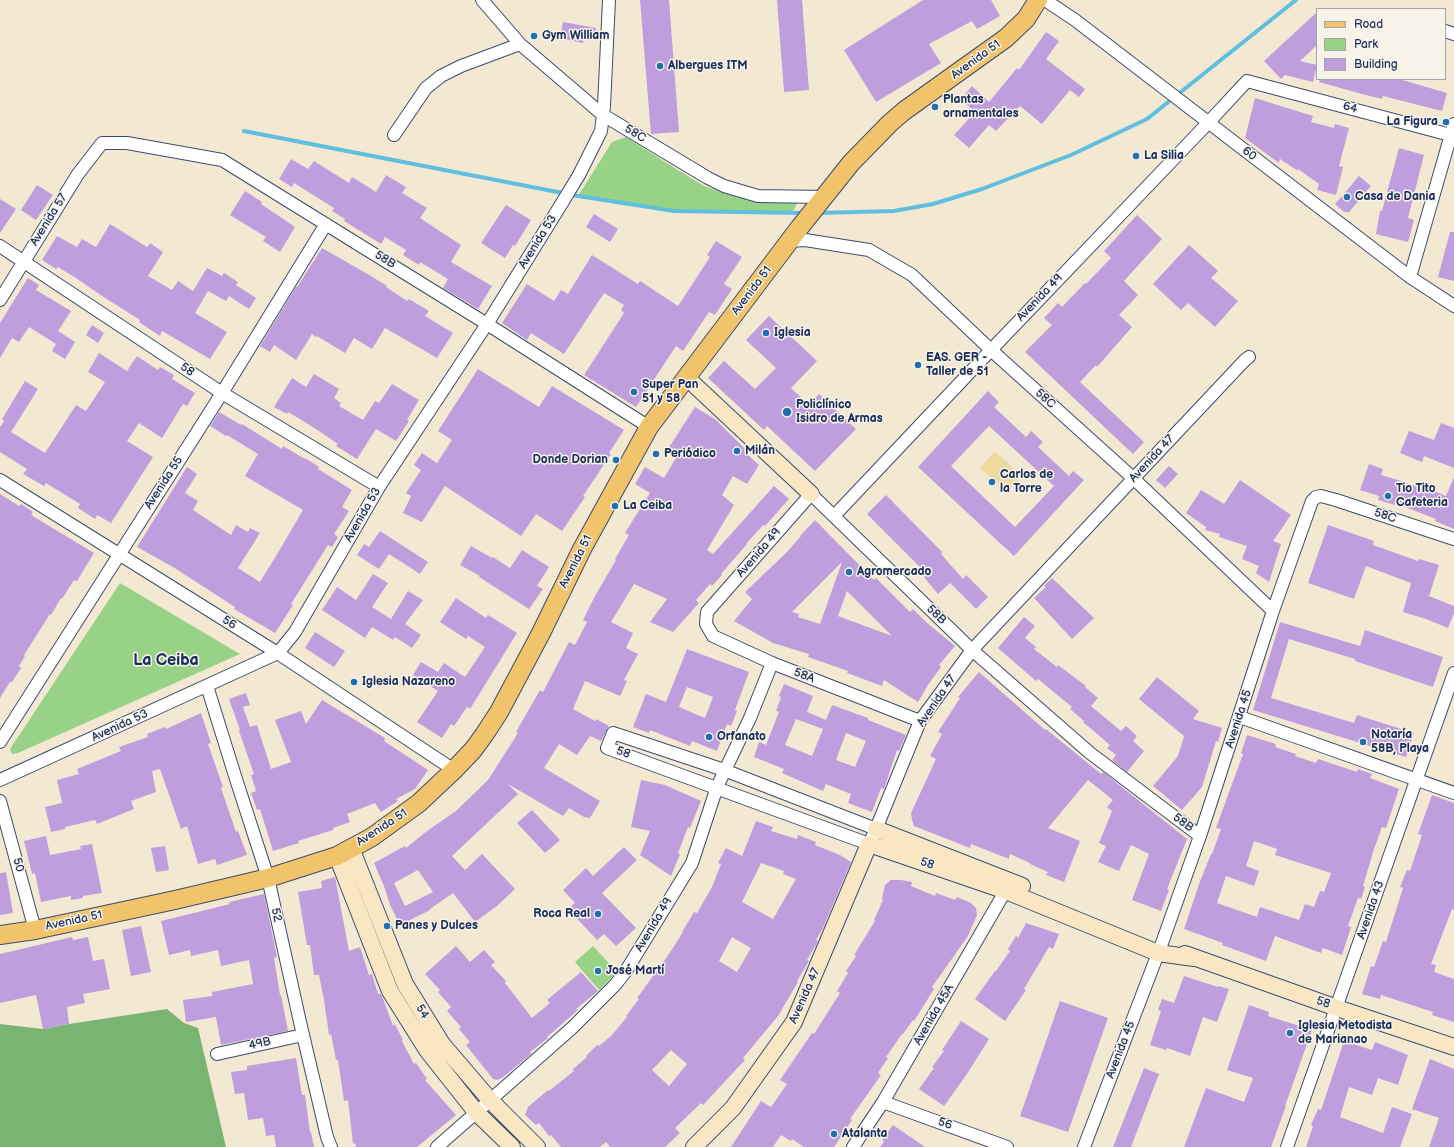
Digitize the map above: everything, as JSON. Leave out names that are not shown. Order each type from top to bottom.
[{"type":"main road","name":"Avenida 51","points":[[0,935],[35,930],[167,902],[268,878],[344,852],[372,837],[419,803],[473,750],[499,712],[541,633],[582,548],[649,427],[795,234],[851,164],[890,123],[904,111],[1006,38],[1026,19],[1038,0]]},
{"type":"street","name":"58C","points":[[482,0],[520,44],[604,115],[688,166],[724,186],[758,196],[824,197]]},
{"type":"street","points":[[604,115],[609,0]]},
{"type":"street","name":"60","points":[[1045,0],[1075,20],[1410,277],[1454,306]]},
{"type":"street","points":[[394,135],[426,88],[441,76],[461,66],[520,44]]},
{"type":"street","name":"Avenida 49","points":[[834,516],[1208,123],[1247,80]]},
{"type":"street","name":"64","points":[[1247,80],[1453,132]]},
{"type":"street","name":"Avenida 53","points":[[0,780],[278,653],[295,632],[379,487],[487,324],[579,175],[601,131],[604,115]]},
{"type":"street","points":[[1410,277],[1453,132]]},
{"type":"street","name":"58B","points":[[102,143],[127,143],[222,160],[487,324],[649,427]]},
{"type":"street","name":"Avenida 57","points":[[0,300],[78,174],[102,143]]},
{"type":"street","name":"Avenida 55","points":[[0,742],[118,554],[222,393],[326,224]]},
{"type":"street","name":"58C","points":[[795,234],[805,240],[869,250],[912,275],[991,350],[1134,478],[1273,611]]},
{"type":"street","name":"58","points":[[0,246],[222,393],[379,487]]},
{"type":"street","name":"Avenida 47","points":[[694,1147],[733,1108],[794,1022],[920,721],[972,650],[1249,357]]},
{"type":"street","name":"58B","points":[[686,377],[811,494],[972,650],[1090,753],[1200,836]]},
{"type":"street","name":"56","points":[[0,480],[278,653],[454,770]]},
{"type":"street","name":"Avenida 49","points":[[707,612],[811,494]]},
{"type":"street","name":"58C","points":[[1316,497],[1321,496],[1336,500],[1454,540]]},
{"type":"street","name":"Avenida 45","points":[[1084,1147],[1160,948],[1200,836],[1240,717],[1273,611],[1312,501],[1316,497]]},
{"type":"street","name":"58A","points":[[707,612],[706,624],[713,636],[772,664],[920,721]]},
{"type":"street","name":"Avenida 49","points":[[438,1147],[572,1028],[616,985],[626,971],[692,863],[717,787],[750,718],[772,664]]},
{"type":"street","name":"Avenida 43","points":[[1287,1147],[1454,673]]},
{"type":"street","name":"52","points":[[208,686],[268,878],[303,1035],[327,1137],[331,1147]]},
{"type":"street","points":[[1240,717],[1454,793]]},
{"type":"street","name":"58","points":[[1008,886],[869,844],[717,787],[607,748],[613,733],[724,770],[876,829],[1008,886],[1160,948],[1194,958],[1454,1047]]},
{"type":"street","name":"50","points":[[0,801],[35,930]]},
{"type":"street","name":"54","points":[[344,852],[405,984],[442,1044],[490,1100],[537,1147]]},
{"type":"street","name":"54","points":[[344,852],[390,991],[427,1050],[476,1112],[512,1147]]},
{"type":"street","name":"Avenida 45A","points":[[853,1147],[883,1102],[1008,886]]},
{"type":"street","name":"49B","points":[[217,1054],[303,1035]]},
{"type":"street","name":"56","points":[[883,1102],[1007,1147]]},
{"type":"green space","points":[[626,137],[704,186],[723,193],[752,200],[799,200],[792,213],[674,211],[578,196],[612,142]]},
{"type":"green space","points":[[120,583],[240,654],[18,753],[12,754],[10,749]]},
{"type":"green space","points":[[593,946],[617,972],[599,990],[575,962]]},
{"type":"green space","points":[[167,1009],[184,1023],[198,1028],[226,1147],[0,1147],[0,1024],[43,1029]]},
{"type":"sand","points":[[995,451],[1022,476],[1007,492],[980,468]]},
{"type":"building","name":"Albergues ITM","points":[[640,0],[669,0],[679,132],[651,134]]},
{"type":"building","points":[[777,0],[802,0],[809,90],[784,92]]},
{"type":"building","points":[[923,0],[991,0],[1000,16],[977,29],[972,21],[929,44],[941,63],[876,102],[844,50]]},
{"type":"building","points":[[1316,13],[1316,46],[1300,61],[1316,65],[1313,82],[1285,75],[1281,79],[1264,61]]},
{"type":"building","points":[[563,22],[596,28],[594,39],[584,37],[583,43],[560,38]]},
{"type":"building","points":[[1046,32],[1059,41],[1046,59],[1085,89],[1079,97],[1070,90],[1042,124],[1020,106],[996,131],[989,125],[969,148],[954,135],[975,112],[961,99],[972,86],[989,102],[1017,68],[1019,70]]},
{"type":"building","points":[[1320,80],[1402,80],[1447,93],[1442,111],[1383,96],[1382,99],[1319,82]]},
{"type":"building","points":[[1255,98],[1313,116],[1311,122],[1334,128],[1335,124],[1349,128],[1339,166],[1343,167],[1336,195],[1317,190],[1319,184],[1298,169],[1298,171],[1280,159],[1279,163],[1245,138]]},
{"type":"building","points":[[1399,148],[1424,155],[1408,218],[1414,220],[1408,242],[1376,234],[1380,211],[1382,211]]},
{"type":"building","points":[[291,159],[308,169],[314,161],[349,183],[352,177],[376,192],[386,175],[406,187],[402,193],[427,208],[420,218],[461,245],[451,262],[492,286],[478,309],[443,288],[448,279],[420,262],[419,265],[403,255],[406,250],[385,237],[381,244],[344,221],[345,219],[332,211],[334,208],[294,183],[292,187],[279,179]]},
{"type":"building","points":[[1359,176],[1371,186],[1349,212],[1344,212],[1335,204]]},
{"type":"building","points":[[37,185],[53,195],[36,220],[21,210]]},
{"type":"building","points":[[245,191],[262,202],[261,204],[295,227],[280,252],[263,241],[266,237],[230,215]]},
{"type":"building","points":[[0,199],[16,209],[0,233]]},
{"type":"building","points":[[506,205],[531,220],[515,246],[513,245],[505,258],[481,243]]},
{"type":"building","points":[[594,214],[618,229],[610,242],[586,227]]},
{"type":"building","points":[[1137,215],[1162,239],[1124,281],[1138,295],[1119,315],[1132,327],[1097,367],[1096,365],[1080,382],[1144,442],[1133,454],[1025,352],[1052,325],[1044,318],[1058,303],[1062,307],[1111,258],[1104,251]]},
{"type":"building","points":[[110,224],[147,247],[150,243],[163,252],[148,276],[172,290],[178,281],[193,291],[207,268],[222,276],[224,273],[238,282],[236,285],[256,298],[249,309],[229,296],[226,301],[208,291],[195,313],[227,332],[210,359],[162,331],[160,336],[139,322],[140,320],[76,278],[58,267],[56,269],[42,260],[57,236],[77,247],[82,239],[96,247]]},
{"type":"building","points":[[1450,232],[1454,232],[1454,281],[1438,277]]},
{"type":"building","points":[[716,241],[742,257],[724,284],[732,289],[715,315],[709,312],[683,351],[676,346],[636,407],[584,375],[624,313],[621,310],[624,305],[604,293],[564,354],[531,333],[527,340],[502,323],[527,284],[554,301],[561,290],[568,294],[592,255],[638,284],[640,281],[678,306],[710,257],[707,255]]},
{"type":"building","points":[[1189,245],[1218,271],[1211,278],[1238,301],[1215,327],[1188,303],[1181,310],[1153,284]]},
{"type":"building","points":[[322,248],[371,276],[407,301],[409,299],[429,311],[425,316],[453,333],[437,358],[385,328],[372,349],[354,338],[345,353],[312,334],[296,360],[274,345],[270,352],[260,346]]},
{"type":"building","points":[[28,278],[39,285],[36,290],[71,311],[58,331],[75,342],[65,359],[52,351],[56,344],[29,327],[19,342],[12,338],[0,358],[0,323]]},
{"type":"building","name":"Policlínico Isidro de Armas","points":[[769,316],[817,361],[791,388],[809,405],[819,394],[856,429],[815,471],[767,426],[764,430],[708,378],[724,361],[755,389],[776,368],[746,340]]},
{"type":"building","points":[[92,325],[104,333],[98,343],[86,335]]},
{"type":"building","points":[[99,353],[127,371],[137,356],[158,370],[160,367],[174,375],[172,379],[195,393],[187,406],[183,404],[162,438],[139,423],[127,441],[153,457],[111,523],[97,515],[95,519],[78,508],[80,504],[46,483],[44,486],[23,474],[27,469],[0,452],[0,426],[4,421],[2,419],[25,381],[38,389],[11,432],[45,453],[76,405],[86,411],[105,382],[88,372]]},
{"type":"building","points":[[478,369],[539,407],[552,386],[624,430],[609,453],[611,454],[583,496],[585,497],[562,531],[536,514],[521,536],[445,486],[422,522],[403,513],[411,496],[406,493],[421,470],[414,465],[422,453],[437,463],[452,440],[438,431]]},
{"type":"building","points":[[314,374],[339,389],[334,398],[341,403],[339,406],[363,420],[375,401],[379,403],[392,384],[419,400],[407,420],[409,421],[396,441],[376,429],[357,459],[336,446],[338,444],[316,429],[288,412],[287,414],[274,407],[292,378],[306,387]]},
{"type":"building","points":[[988,391],[999,402],[994,407],[1026,437],[1031,431],[1043,442],[1038,447],[1069,476],[1073,471],[1084,480],[1014,556],[918,467]],"holes":[[[989,426],[1054,486],[1015,527],[951,466]]]},
{"type":"building","points":[[695,407],[715,419],[759,465],[747,484],[733,476],[722,495],[734,505],[707,550],[713,554],[774,486],[789,499],[765,526],[763,525],[746,544],[712,586],[710,584],[696,600],[699,603],[673,632],[650,622],[667,599],[634,584],[611,622],[633,633],[626,648],[638,654],[624,680],[627,681],[620,696],[585,681],[573,709],[595,721],[596,719],[609,726],[601,741],[590,736],[577,755],[559,744],[544,768],[600,801],[590,818],[584,817],[569,808],[563,816],[508,784],[518,794],[452,856],[465,870],[482,854],[515,889],[497,906],[475,922],[453,893],[430,910],[400,925],[390,905],[374,863],[405,846],[406,848],[456,811],[488,780],[518,733],[516,732],[540,690],[543,692],[569,642],[575,645],[587,622],[583,620],[629,535],[625,533],[650,493],[635,484],[645,467],[664,478],[676,458],[666,452]],"holes":[[[418,870],[433,892],[405,906],[394,883]]]},
{"type":"building","points":[[219,412],[241,425],[242,424],[282,449],[283,446],[305,458],[319,467],[318,469],[352,490],[342,507],[349,511],[334,534],[338,537],[332,547],[328,545],[291,604],[293,605],[275,633],[234,609],[235,607],[173,567],[137,547],[187,467],[197,474],[185,493],[198,501],[193,510],[231,535],[236,525],[248,532],[250,528],[260,533],[238,568],[260,582],[279,551],[303,510],[245,476],[258,454],[210,426]]},
{"type":"building","points":[[1441,423],[1454,428],[1454,468],[1424,456],[1422,462],[1400,453],[1409,431],[1434,440]]},
{"type":"building","points":[[1369,464],[1383,469],[1381,475],[1429,491],[1429,489],[1446,496],[1454,477],[1454,529],[1435,521],[1436,519],[1395,503],[1395,505],[1378,500],[1379,496],[1360,490]]},
{"type":"building","points":[[1169,466],[1178,474],[1165,488],[1156,480]]},
{"type":"building","points":[[1240,480],[1291,515],[1273,541],[1281,544],[1269,582],[1256,573],[1259,566],[1242,559],[1247,546],[1219,537],[1220,534],[1205,530],[1206,527],[1186,513],[1201,490],[1224,504]]},
{"type":"building","points":[[0,494],[19,506],[21,504],[33,512],[31,515],[94,553],[77,581],[74,580],[51,615],[50,614],[24,655],[25,656],[19,666],[21,668],[0,698]]},
{"type":"building","points":[[886,495],[942,552],[941,554],[963,579],[966,575],[988,597],[976,609],[950,583],[938,594],[924,577],[927,574],[867,514]]},
{"type":"building","points":[[815,520],[874,580],[876,578],[910,612],[913,609],[955,646],[939,665],[941,667],[918,702],[884,680],[882,686],[847,673],[848,671],[808,657],[809,654],[773,643],[734,621],[752,599],[745,592],[786,553]],"holes":[[[842,562],[820,624],[798,617],[799,614],[792,612]],[[847,591],[892,636],[838,616]]]},
{"type":"building","points":[[1328,525],[1374,541],[1373,545],[1418,561],[1419,559],[1439,565],[1429,596],[1454,606],[1454,613],[1448,628],[1403,612],[1411,583],[1366,566],[1354,599],[1308,583]]},
{"type":"building","points":[[380,531],[428,562],[420,574],[389,554],[379,569],[357,555],[364,544],[369,547]]},
{"type":"building","points":[[471,546],[492,558],[493,557],[510,568],[522,550],[549,567],[537,586],[543,589],[529,609],[479,577],[480,576],[460,565]]},
{"type":"building","points":[[373,574],[388,583],[372,607],[391,619],[408,591],[423,600],[405,624],[421,635],[412,648],[395,637],[393,640],[372,627],[365,638],[322,610],[337,587],[356,600]]},
{"type":"building","points":[[1052,578],[1094,618],[1072,639],[1034,598],[1046,587],[1044,586]]},
{"type":"building","points":[[456,598],[486,618],[488,615],[517,633],[470,709],[467,707],[454,726],[451,724],[442,738],[417,722],[438,691],[413,675],[421,662],[438,672],[444,663],[465,677],[485,647],[468,636],[466,639],[440,622]]},
{"type":"building","points":[[1024,617],[1035,626],[1025,638],[1036,647],[1034,649],[1057,667],[1058,665],[1086,686],[1085,687],[1098,698],[1091,706],[1121,731],[1126,726],[1137,736],[1133,741],[1144,751],[1127,772],[1112,760],[1116,755],[1107,748],[1110,745],[1070,709],[1072,707],[1038,679],[1036,681],[998,648]]},
{"type":"building","points":[[1280,622],[1360,646],[1365,630],[1443,657],[1433,687],[1355,661],[1355,659],[1289,639],[1271,698],[1354,723],[1357,715],[1414,733],[1406,757],[1253,710]]},
{"type":"building","points":[[315,632],[345,651],[334,667],[305,648]]},
{"type":"building","points":[[687,649],[749,672],[735,710],[737,711],[731,726],[727,724],[717,751],[692,741],[690,746],[650,730],[649,733],[633,727],[646,694],[666,702]],"holes":[[[687,687],[713,697],[705,718],[679,707]]]},
{"type":"building","points":[[979,672],[1045,730],[1046,729],[1101,774],[1103,772],[1187,839],[1167,889],[1169,890],[1161,911],[1132,900],[1149,854],[1131,845],[1119,871],[1098,862],[1106,846],[1099,843],[1112,811],[1107,807],[1113,800],[1088,780],[1048,828],[1080,841],[1064,882],[1046,875],[1048,872],[1010,854],[1009,859],[971,844],[970,848],[914,826],[911,813],[936,759],[930,756],[942,734],[938,732],[960,698],[958,697]]},
{"type":"building","points":[[1157,677],[1199,711],[1193,719],[1222,728],[1218,742],[1216,741],[1202,787],[1182,810],[1153,786],[1178,756],[1184,736],[1139,699]]},
{"type":"building","points":[[784,684],[813,696],[807,712],[826,720],[832,705],[868,718],[868,720],[906,735],[899,751],[897,750],[884,789],[881,788],[872,812],[848,803],[851,794],[826,784],[823,791],[782,773],[784,769],[754,757],[759,742],[766,745],[779,712],[776,711],[781,697],[779,696]],"holes":[[[796,719],[823,729],[812,756],[785,745]],[[846,733],[866,741],[855,767],[836,760]]]},
{"type":"building","points":[[246,693],[250,705],[243,707],[250,727],[257,725],[271,769],[291,762],[275,720],[301,711],[306,724],[322,700],[385,738],[384,741],[428,770],[415,789],[396,799],[398,801],[381,812],[375,803],[347,814],[350,822],[333,828],[333,830],[273,851],[260,809],[257,810],[251,793],[256,791],[251,775],[254,774],[229,699]]},
{"type":"building","points":[[201,713],[211,743],[208,744],[223,787],[221,788],[236,832],[238,831],[247,855],[217,865],[215,859],[198,864],[187,826],[181,829],[160,769],[152,771],[156,792],[131,801],[134,809],[97,824],[95,820],[51,832],[45,807],[62,803],[57,780],[79,774],[77,769],[121,751],[119,747],[148,737],[147,734],[165,727],[166,729]]},
{"type":"building","points":[[1247,735],[1276,744],[1275,747],[1316,763],[1318,759],[1357,772],[1358,769],[1372,774],[1370,778],[1399,789],[1386,828],[1382,827],[1374,849],[1363,886],[1365,887],[1361,899],[1358,898],[1348,926],[1351,927],[1342,955],[1323,948],[1321,953],[1275,936],[1266,961],[1184,929],[1199,884],[1221,829],[1216,828],[1243,754],[1241,753]],"holes":[[[1254,841],[1277,849],[1275,855],[1331,873],[1324,892],[1320,891],[1314,907],[1305,904],[1299,920],[1260,907],[1257,917],[1217,903],[1226,876],[1254,886],[1259,871],[1246,866]]]},
{"type":"building","points":[[641,780],[665,785],[701,801],[690,828],[688,827],[678,853],[680,854],[671,876],[640,855],[650,831],[631,827]]},
{"type":"building","points":[[1432,795],[1454,803],[1454,910],[1452,909],[1431,964],[1436,965],[1434,972],[1454,979],[1454,1022],[1432,1015],[1433,1012],[1381,995],[1380,999],[1362,994],[1371,966],[1374,967],[1383,941],[1386,942],[1403,888],[1400,887],[1407,870],[1410,871],[1422,835],[1418,834]]},
{"type":"building","points":[[532,810],[560,840],[545,853],[517,823]]},
{"type":"building","points":[[756,821],[773,827],[771,831],[797,839],[798,835],[816,842],[815,845],[840,855],[851,862],[823,928],[816,940],[818,941],[807,960],[809,961],[778,1016],[743,1058],[745,1060],[703,1105],[701,1103],[675,1128],[680,1133],[665,1147],[610,1147],[606,1142],[600,1147],[561,1147],[551,1135],[549,1136],[539,1123],[536,1125],[525,1115],[528,1107],[574,1071],[572,1070],[587,1057],[586,1056],[597,1045],[599,1046],[612,1035],[627,1017],[626,1016],[639,999],[637,998],[669,954],[694,912],[697,913],[712,887],[721,864],[718,863],[726,848],[742,856]],"holes":[[[761,863],[784,871],[783,874],[796,879],[773,919],[742,902]],[[732,937],[751,948],[737,972],[719,961]],[[671,1050],[687,1064],[669,1086],[652,1070]]]},
{"type":"building","points":[[46,836],[50,855],[81,849],[80,846],[92,844],[102,893],[83,896],[83,898],[71,900],[71,896],[41,902],[35,873],[32,874],[24,841]]},
{"type":"building","points":[[165,846],[169,870],[156,872],[151,848]]},
{"type":"building","points":[[624,847],[637,860],[602,893],[636,928],[616,946],[604,934],[597,940],[568,909],[575,903],[563,890],[586,868],[593,876]]},
{"type":"building","points":[[6,872],[13,913],[0,915],[0,873]]},
{"type":"building","points":[[335,877],[349,951],[360,947],[369,975],[372,974],[378,994],[381,994],[393,1026],[395,1024],[414,1064],[416,1063],[427,1079],[425,1080],[456,1115],[417,1147],[356,1147],[355,1143],[353,1144],[348,1100],[344,1101],[338,1060],[336,1060],[331,1034],[329,1035],[319,975],[314,975],[310,945],[307,945],[298,892],[322,888],[321,881]]},
{"type":"building","points":[[891,880],[912,882],[911,886],[935,896],[936,893],[955,900],[957,897],[971,903],[976,908],[977,915],[968,936],[932,987],[934,989],[914,1021],[913,1020],[902,1034],[886,1057],[888,1058],[878,1073],[881,1075],[850,1119],[852,1120],[834,1147],[804,1147],[792,1139],[791,1141],[781,1135],[773,1147],[731,1147],[761,1101],[771,1107],[787,1084],[780,1080],[812,1033],[814,1034],[840,993],[837,991],[848,973],[846,971],[875,921],[874,920],[883,900],[885,885]]},
{"type":"building","points":[[264,894],[277,957],[274,958],[288,1031],[221,1045],[216,1017],[186,1022],[183,1000],[212,996],[212,992],[253,984],[249,960],[221,966],[218,950],[191,956],[190,950],[169,955],[161,921]]},
{"type":"building","points":[[1026,923],[1059,934],[1053,949],[1049,947],[1024,989],[1026,990],[1005,1021],[975,999],[1010,951],[1008,949],[1016,936],[1018,938]]},
{"type":"building","points":[[141,926],[151,972],[131,976],[122,930]]},
{"type":"building","points":[[72,937],[73,940],[88,937],[93,961],[104,959],[110,989],[83,994],[85,1003],[67,1007],[69,1024],[43,1029],[36,995],[0,1003],[0,954]]},
{"type":"building","points":[[456,946],[470,962],[484,950],[495,962],[491,965],[506,981],[505,983],[532,1018],[550,1003],[547,1000],[581,972],[598,991],[576,1009],[578,1010],[547,1037],[548,1038],[530,1052],[531,1054],[502,1078],[497,1080],[493,1079],[466,1045],[470,1042],[459,1029],[461,1027],[447,1011],[451,1007],[438,992],[440,990],[425,974]]},
{"type":"building","points":[[1184,976],[1229,989],[1217,1022],[1203,1017],[1190,1056],[1167,1048],[1166,1050],[1150,1045],[1161,1011],[1158,1010],[1162,999],[1174,1003]]},
{"type":"building","points":[[1060,1001],[1108,1018],[1068,1132],[1020,1116]]},
{"type":"building","points":[[1249,1005],[1269,1012],[1268,1016],[1312,1030],[1271,1147],[1184,1147],[1206,1088],[1244,1102],[1253,1078],[1227,1070]]},
{"type":"building","points":[[961,1021],[989,1039],[967,1074],[944,1106],[919,1089],[934,1068],[932,1067],[944,1051],[942,1050]]},
{"type":"building","points":[[1344,1041],[1372,1050],[1375,1042],[1408,1055],[1398,1085],[1378,1078],[1372,1095],[1349,1087],[1340,1117],[1383,1133],[1392,1107],[1412,1114],[1400,1147],[1306,1147],[1313,1126],[1311,1125],[1318,1109],[1321,1110]]},
{"type":"building","points":[[296,1058],[302,1095],[305,1095],[310,1132],[314,1147],[276,1147],[274,1135],[266,1136],[263,1118],[248,1120],[244,1093],[235,1094],[231,1072],[247,1070],[247,1066]]},
{"type":"building","points":[[1430,1059],[1454,1069],[1454,1147],[1429,1147],[1439,1118],[1412,1109]]},
{"type":"building","points":[[1144,1068],[1159,1074],[1131,1147],[1113,1147]]},
{"type":"building","points":[[893,1125],[925,1147],[880,1147],[884,1142],[882,1140]]},
{"type":"waterway","points":[[817,213],[894,211],[933,204],[982,189],[1071,155],[1147,119],[1296,0]]},
{"type":"waterway","points":[[244,131],[578,196],[674,211],[804,213]]},
{"type":"place","name":"Gym William","points":[[534,36]]},
{"type":"place","name":"Albergues ITM","points":[[660,66]]},
{"type":"place","name":"Plantas ornamentales","points":[[935,107]]},
{"type":"place","name":"La Figura","points":[[1446,122]]},
{"type":"place","name":"La Silia","points":[[1136,156]]},
{"type":"place","name":"Casa de Dania","points":[[1347,197]]},
{"type":"place","name":"Iglesia","points":[[766,333]]},
{"type":"place","name":"EAS. GER - Taller de 51","points":[[918,365]]},
{"type":"place","name":"Super Pan 51 y 58","points":[[634,392]]},
{"type":"place","name":"Policlínico Isidro de Armas","points":[[787,412]]},
{"type":"place","name":"Milán","points":[[737,451]]},
{"type":"place","name":"Periódico","points":[[656,454]]},
{"type":"place","name":"Donde Dorian","points":[[616,460]]},
{"type":"place","name":"Carlos de la Torre","points":[[992,482]]},
{"type":"place","name":"Tio Tito Cafeteria","points":[[1388,496]]},
{"type":"place","name":"La Ceiba","points":[[615,506]]},
{"type":"place","name":"Agromercado","points":[[849,572]]},
{"type":"place","name":"Iglesia Nazareno","points":[[354,682]]},
{"type":"place","name":"Orfanato","points":[[709,737]]},
{"type":"place","name":"Notaría 58B, Playa","points":[[1363,742]]},
{"type":"place","name":"Roca Real","points":[[598,914]]},
{"type":"place","name":"Panes y Dulces","points":[[387,926]]},
{"type":"place","name":"José Martí","points":[[598,971]]},
{"type":"place","name":"Iglesia Metodista de Marianao","points":[[1290,1033]]},
{"type":"place","name":"Atalanta","points":[[834,1134]]},
{"type":"district","name":"La Ceiba","points":[[166,661]]}]
